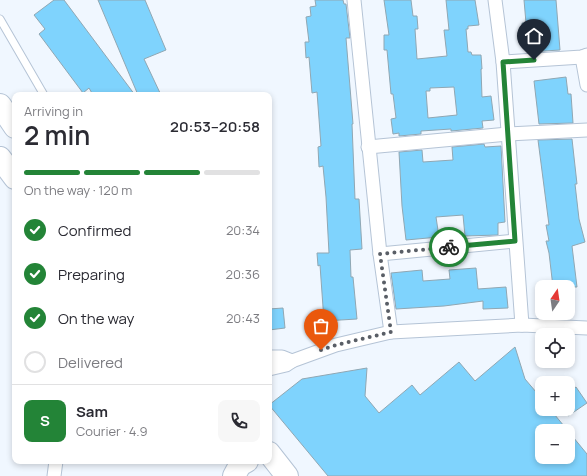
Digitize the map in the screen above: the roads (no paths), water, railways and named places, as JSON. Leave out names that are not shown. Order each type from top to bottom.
[{"type":"highway","points":[[0,105],[12,123]]},
{"type":"highway","points":[[0,158],[12,174]]},
{"type":"highway","points":[[272,457],[287,476]]},
{"type":"street","points":[[354,0],[368,147],[380,254],[391,332]]},
{"type":"street","points":[[494,0],[503,62],[522,325]]},
{"type":"street","points":[[503,62],[584,56],[587,85]]},
{"type":"street","points":[[368,147],[508,134],[587,130]]},
{"type":"street","points":[[380,254],[515,241]]},
{"type":"street","points":[[272,364],[282,357],[292,361],[336,345],[391,332],[522,325],[587,328]]},
{"type":"street","points":[[54,476],[56,464]]},
{"type":"lane","points":[[0,19],[42,92]]}]
